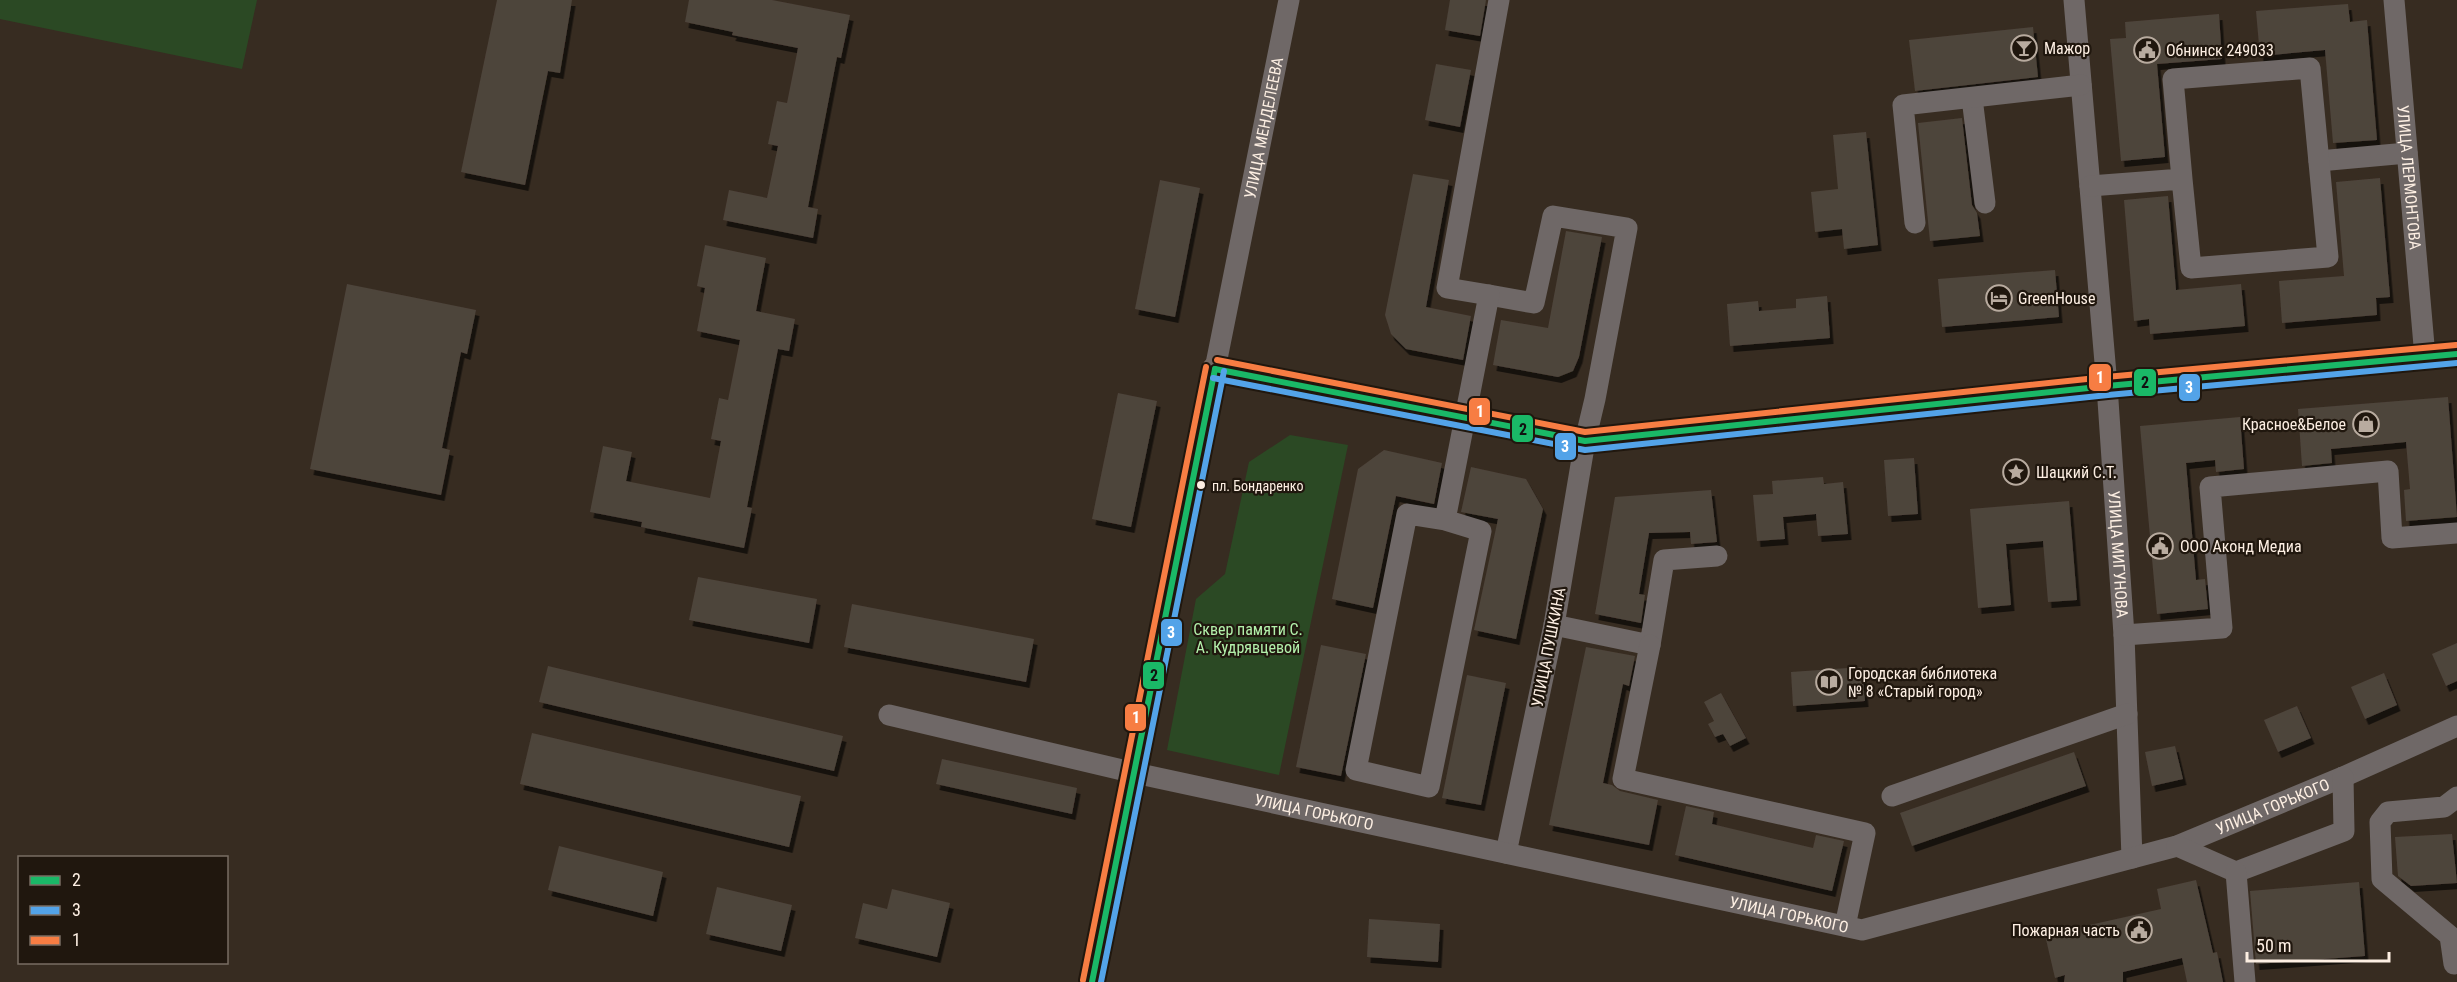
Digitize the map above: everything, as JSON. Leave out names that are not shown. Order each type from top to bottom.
[{"type":"main road","points":[[1092,982],[1215,369],[1585,441],[2108,386],[2457,354]]},
{"type":"street","name":"УЛИЦА МЕНДЕЛЕЕВА","points":[[1215,369],[1289,0]]},
{"type":"street","points":[[1445,520],[1489,296],[1447,288],[1499,0]]},
{"type":"street","name":"УЛИЦА МИГУНОВА","points":[[2074,0],[2108,386],[2124,635],[2133,858]]},
{"type":"street","name":"УЛИЦА ЛЕРМОНТОВА","points":[[2394,0],[2425,357]]},
{"type":"street","points":[[2310,68],[2328,258],[2191,268],[2182,179],[2173,79],[2310,68]]},
{"type":"street","points":[[1915,223],[1903,105],[2081,85]]},
{"type":"street","points":[[1972,98],[1985,203]]},
{"type":"street","points":[[2319,161],[2407,153]]},
{"type":"street","points":[[2090,186],[2182,179]]},
{"type":"street","name":"УЛИЦА ПУШКИНА","points":[[1489,296],[1534,303],[1553,216],[1627,228],[1585,441],[1554,625],[1506,853]]},
{"type":"street","points":[[2124,635],[2222,628],[2210,487],[2388,471],[2392,538],[2457,533]]},
{"type":"street","points":[[1407,514],[1445,520],[1481,531],[1429,787],[1356,770],[1407,514]]},
{"type":"street","points":[[1717,556],[1664,560],[1650,645],[1623,779],[1865,833],[1845,926]]},
{"type":"street","points":[[1554,625],[1650,645]]},
{"type":"street","points":[[1892,796],[2127,714]]},
{"type":"street","name":"УЛИЦА ГОРЬКОГО","points":[[889,715],[1135,773],[1862,930],[2177,846],[2343,777],[2457,726]]},
{"type":"street","points":[[2177,846],[2236,872],[2344,831],[2343,777]]},
{"type":"street","points":[[2454,964],[2450,936],[2382,879],[2380,822],[2388,812],[2444,807],[2457,797]]},
{"type":"street","points":[[2236,872],[2245,982]]},
{"type":"green space","points":[[0,0],[257,0],[242,69],[0,19]]},
{"type":"green space","name":"Сквер памяти С. А. Кудрявцевой","points":[[1290,435],[1348,445],[1279,775],[1167,750],[1196,599],[1225,574],[1249,462]]},
{"type":"building","points":[[497,0],[572,0],[560,73],[548,71],[525,185],[461,172]]},
{"type":"building","points":[[689,0],[772,0],[850,15],[841,58],[837,57],[808,207],[818,209],[813,238],[723,220],[729,190],[767,198],[778,146],[768,144],[777,101],[787,103],[798,48],[732,35],[733,32],[685,22]]},
{"type":"building","points":[[1450,0],[1486,0],[1480,36],[1445,30]]},
{"type":"building","points":[[2348,4],[2350,22],[2367,20],[2377,140],[2333,143],[2325,50],[2260,56],[2256,11]]},
{"type":"building","points":[[2219,14],[2222,59],[2157,64],[2165,157],[2121,161],[2110,39],[2126,38],[2125,22]]},
{"type":"building","points":[[2033,27],[2038,77],[1915,91],[1909,40]]},
{"type":"building","points":[[1436,64],[1471,70],[1460,127],[1425,120]]},
{"type":"building","points":[[1962,118],[1972,205],[1977,213],[1980,236],[1930,241],[1918,123]]},
{"type":"building","points":[[1866,132],[1878,245],[1844,249],[1842,229],[1815,232],[1811,192],[1838,189],[1833,135]]},
{"type":"building","points":[[1413,174],[1449,180],[1426,307],[1471,316],[1463,360],[1406,349],[1391,334],[1385,315]]},
{"type":"building","points":[[2380,178],[2390,297],[2376,298],[2377,315],[2282,323],[2279,281],[2344,276],[2336,182]]},
{"type":"building","points":[[1160,180],[1200,188],[1175,317],[1135,309]]},
{"type":"building","points":[[2168,196],[2176,290],[2241,284],[2245,326],[2150,334],[2149,319],[2134,321],[2124,200]]},
{"type":"building","points":[[1566,231],[1602,237],[1579,357],[1573,371],[1558,377],[1493,365],[1501,320],[1548,328]]},
{"type":"building","points":[[705,245],[766,258],[756,311],[795,319],[789,351],[778,349],[747,507],[752,508],[744,548],[641,527],[642,522],[590,512],[603,446],[632,452],[626,481],[710,498],[721,441],[711,439],[719,398],[728,400],[740,340],[697,331],[705,288],[697,286]]},
{"type":"building","name":"GreenHouse","points":[[2055,270],[2059,317],[1942,327],[1938,279]]},
{"type":"building","points":[[347,284],[476,310],[467,354],[461,352],[442,448],[450,450],[441,495],[310,469]]},
{"type":"building","points":[[1827,296],[1830,338],[1730,346],[1727,304],[1758,301],[1759,311],[1796,308],[1796,299]]},
{"type":"building","points":[[1118,393],[1157,401],[1131,527],[1092,519]]},
{"type":"building","points":[[2448,397],[2457,517],[2406,521],[2404,490],[2410,489],[2406,442],[2331,449],[2332,463],[2302,466],[2298,409]]},
{"type":"building","points":[[2240,417],[2244,469],[2216,472],[2215,460],[2186,463],[2196,580],[2205,579],[2208,609],[2157,614],[2140,426]]},
{"type":"building","points":[[1384,450],[1442,463],[1434,504],[1396,496],[1373,608],[1332,599],[1358,469]]},
{"type":"building","points":[[1914,458],[1918,514],[1888,516],[1884,460]]},
{"type":"building","points":[[1471,467],[1526,479],[1543,509],[1516,639],[1474,630],[1498,519],[1461,512]]},
{"type":"building","points":[[1823,477],[1824,484],[1843,482],[1848,534],[1818,536],[1816,514],[1783,517],[1785,539],[1757,541],[1753,495],[1773,494],[1772,481]]},
{"type":"building","points":[[1711,490],[1717,542],[1691,544],[1690,532],[1649,533],[1639,594],[1645,595],[1641,623],[1595,614],[1615,497]]},
{"type":"building","points":[[2069,501],[2077,600],[2048,602],[2043,541],[2006,544],[2011,605],[1978,608],[1970,509]]},
{"type":"building","points":[[698,577],[817,599],[809,643],[689,620]]},
{"type":"building","points":[[852,604],[1034,639],[1026,682],[844,647]]},
{"type":"building","points":[[2457,643],[2457,681],[2446,686],[2432,654]]},
{"type":"building","points":[[1321,645],[1366,654],[1341,776],[1296,767]]},
{"type":"building","points":[[1586,647],[1635,656],[1629,686],[1623,684],[1603,783],[1612,785],[1620,791],[1658,800],[1649,845],[1549,825]]},
{"type":"building","points":[[548,666],[843,736],[834,771],[539,702]]},
{"type":"building","points":[[1862,667],[1865,701],[1793,706],[1791,672]]},
{"type":"building","points":[[2384,673],[2397,705],[2365,719],[2351,687]]},
{"type":"building","points":[[1467,675],[1506,683],[1481,805],[1442,798]]},
{"type":"building","points":[[1721,693],[1746,738],[1730,746],[1723,734],[1715,737],[1708,724],[1714,721],[1704,702]]},
{"type":"building","points":[[2297,706],[2311,738],[2278,752],[2264,720]]},
{"type":"building","points":[[532,733],[801,796],[789,847],[520,784]]},
{"type":"building","points":[[2175,746],[2183,779],[2152,786],[2145,752]]},
{"type":"building","points":[[2074,752],[2086,786],[1912,846],[1900,813]]},
{"type":"building","points":[[942,759],[1077,788],[1072,814],[936,784]]},
{"type":"building","points":[[1686,806],[1714,812],[1712,824],[1813,848],[1816,835],[1844,841],[1832,891],[1675,855]]},
{"type":"building","points":[[2452,834],[2457,883],[2411,886],[2398,876],[2395,837]]},
{"type":"building","points":[[559,846],[663,872],[653,916],[548,890]]},
{"type":"building","name":"Пожарная часть","points":[[2196,880],[2213,953],[2217,952],[2223,982],[2187,982],[2182,958],[2123,972],[2123,982],[2064,982],[2065,975],[2055,978],[2045,935],[2161,909],[2157,889]]},
{"type":"building","points":[[2359,882],[2365,956],[2256,964],[2250,891]]},
{"type":"building","points":[[717,887],[792,905],[781,951],[706,934]]},
{"type":"building","points":[[892,889],[950,903],[937,957],[855,938],[863,903],[887,909]]},
{"type":"building","points":[[1369,919],[1440,924],[1438,962],[1367,957]]},
{"type":"transit line","name":"1","points":[[1217,360],[1585,432],[2106,377],[2456,345]]},
{"type":"transit line","name":"2","points":[[1215,369],[1585,441],[2107,386],[2457,354]]},
{"type":"transit line","name":"3","points":[[1213,378],[1585,450],[2108,395],[2457,363]]},
{"type":"transit line","name":"1","points":[[1083,980],[1206,367]]},
{"type":"transit line","name":"2","points":[[1092,982],[1215,369]]},
{"type":"transit line","name":"3","points":[[1101,982],[1224,371]]},
{"type":"place","name":"Мажор","points":[[2024,48]]},
{"type":"place","name":"Обнинск 249033","points":[[2147,50]]},
{"type":"place","name":"GreenHouse","points":[[1999,298]]},
{"type":"place","name":"Красное&Белое","points":[[2366,424]]},
{"type":"place","name":"Шацкий С.Т.","points":[[2016,472]]},
{"type":"place","name":"пл. Бондаренко","points":[[1201,485]]},
{"type":"place","name":"ООО Аконд Медиа","points":[[2160,546]]},
{"type":"place","name":"Городская библиотека № 8 «Старый город»","points":[[1829,682]]},
{"type":"place","name":"Пожарная часть","points":[[2139,930]]}]
